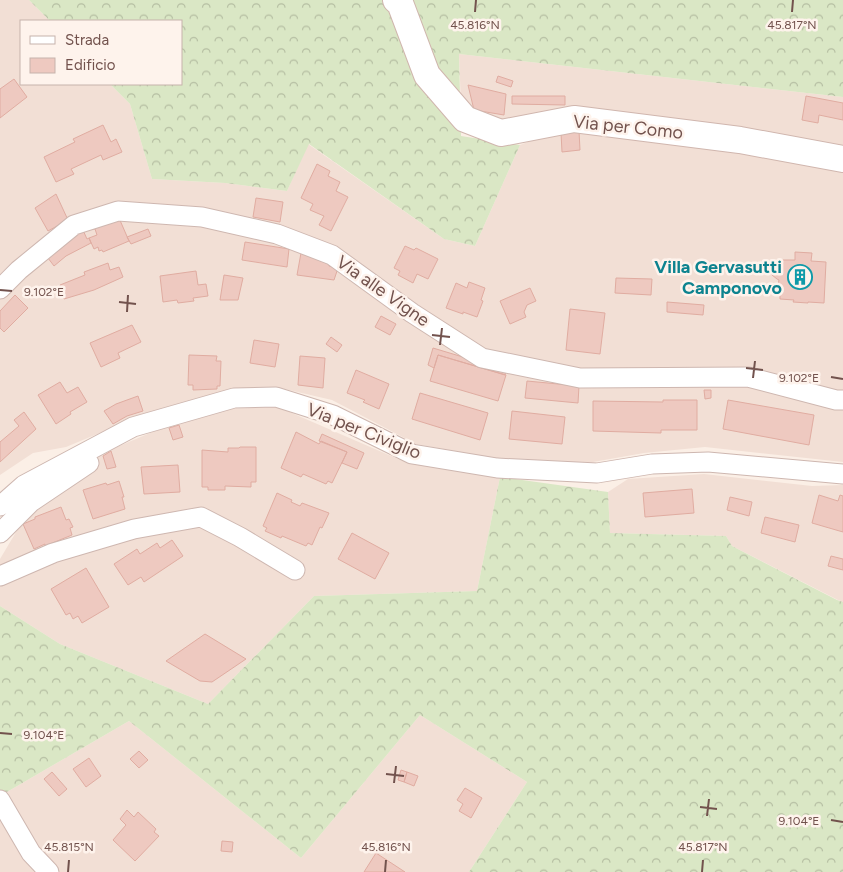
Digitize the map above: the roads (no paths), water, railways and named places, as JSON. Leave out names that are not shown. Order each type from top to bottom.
[{"type":"street","name":"Via per Como","points":[[396,0],[400,3],[427,75],[465,119],[501,134],[574,119],[740,140],[843,159]]},
{"type":"street","name":"Via alle Vigne","points":[[0,289],[19,270],[74,225],[118,211],[202,217],[277,234],[332,255],[412,313],[482,358],[580,378],[748,376],[836,400],[843,400]]},
{"type":"street","name":"Via per Civiglio","points":[[0,506],[24,485],[133,427],[234,398],[276,398],[334,415],[412,454],[497,468],[597,473],[652,464],[708,462],[843,474]]},
{"type":"street","points":[[0,533],[31,502],[90,462],[94,448]]},
{"type":"street","points":[[0,576],[53,553],[134,529],[201,516],[295,570]]},
{"type":"street","points":[[0,800],[31,853],[49,872]]},
{"type":"place","name":"Villa Gervasutti Camponovo","points":[[800,277]]}]
